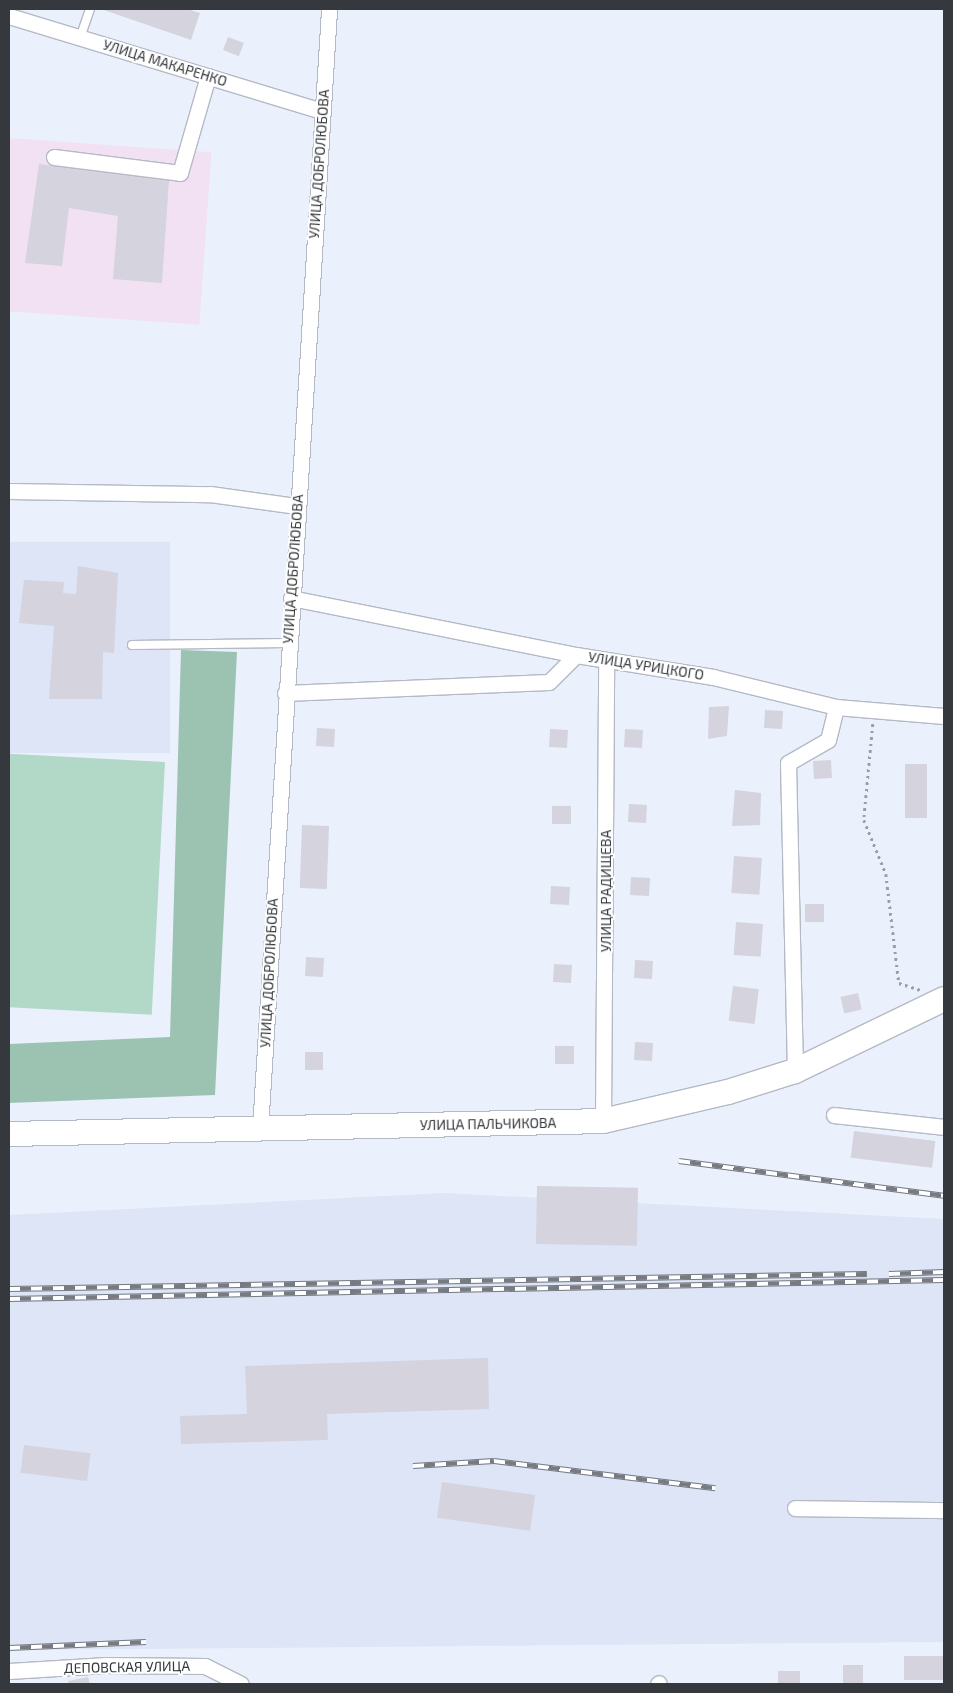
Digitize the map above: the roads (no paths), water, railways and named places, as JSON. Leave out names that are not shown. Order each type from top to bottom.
[{"type":"main road","name":"УЛИЦА ПАЛЬЧИКОВА","points":[[9,1134],[603,1121],[728,1092],[795,1072],[935,995]]},
{"type":"street","name":"УЛИЦА ДОБРОЛЮБОВА","points":[[260,1129],[321,111],[328,60],[329,9]]},
{"type":"street","name":"УЛИЦА МАКАРЕНКО","points":[[9,16],[321,111]]},
{"type":"street","points":[[54,157],[180,173],[208,76]]},
{"type":"street","points":[[9,491],[210,494],[297,506]]},
{"type":"street","points":[[291,598],[576,655]]},
{"type":"street","name":"УЛИЦА УРИЦКОГО","points":[[285,693],[549,682],[576,655],[713,677],[836,707],[874,712],[944,716]]},
{"type":"street","name":"УЛИЦА РАДИЩЕВА","points":[[603,1121],[606,661]]},
{"type":"street","points":[[795,1072],[788,763],[828,740],[836,707]]},
{"type":"street","points":[[834,1115],[944,1127]]},
{"type":"street","points":[[795,1508],[944,1510]]},
{"type":"street","name":"ДЕПОВСКАЯ УЛИЦА","points":[[9,1671],[106,1666],[205,1666],[241,1684]]},
{"type":"lane","points":[[80,38],[90,9]]},
{"type":"lane","points":[[132,645],[288,643]]},
{"type":"railway","points":[[679,1161],[944,1196]]},
{"type":"railway","points":[[889,1274],[944,1272]]},
{"type":"railway","points":[[9,1289],[867,1274]]},
{"type":"railway","points":[[9,1299],[944,1280]]},
{"type":"railway","points":[[413,1466],[494,1461],[715,1488]]},
{"type":"railway","points":[[9,1648],[146,1642]]}]
